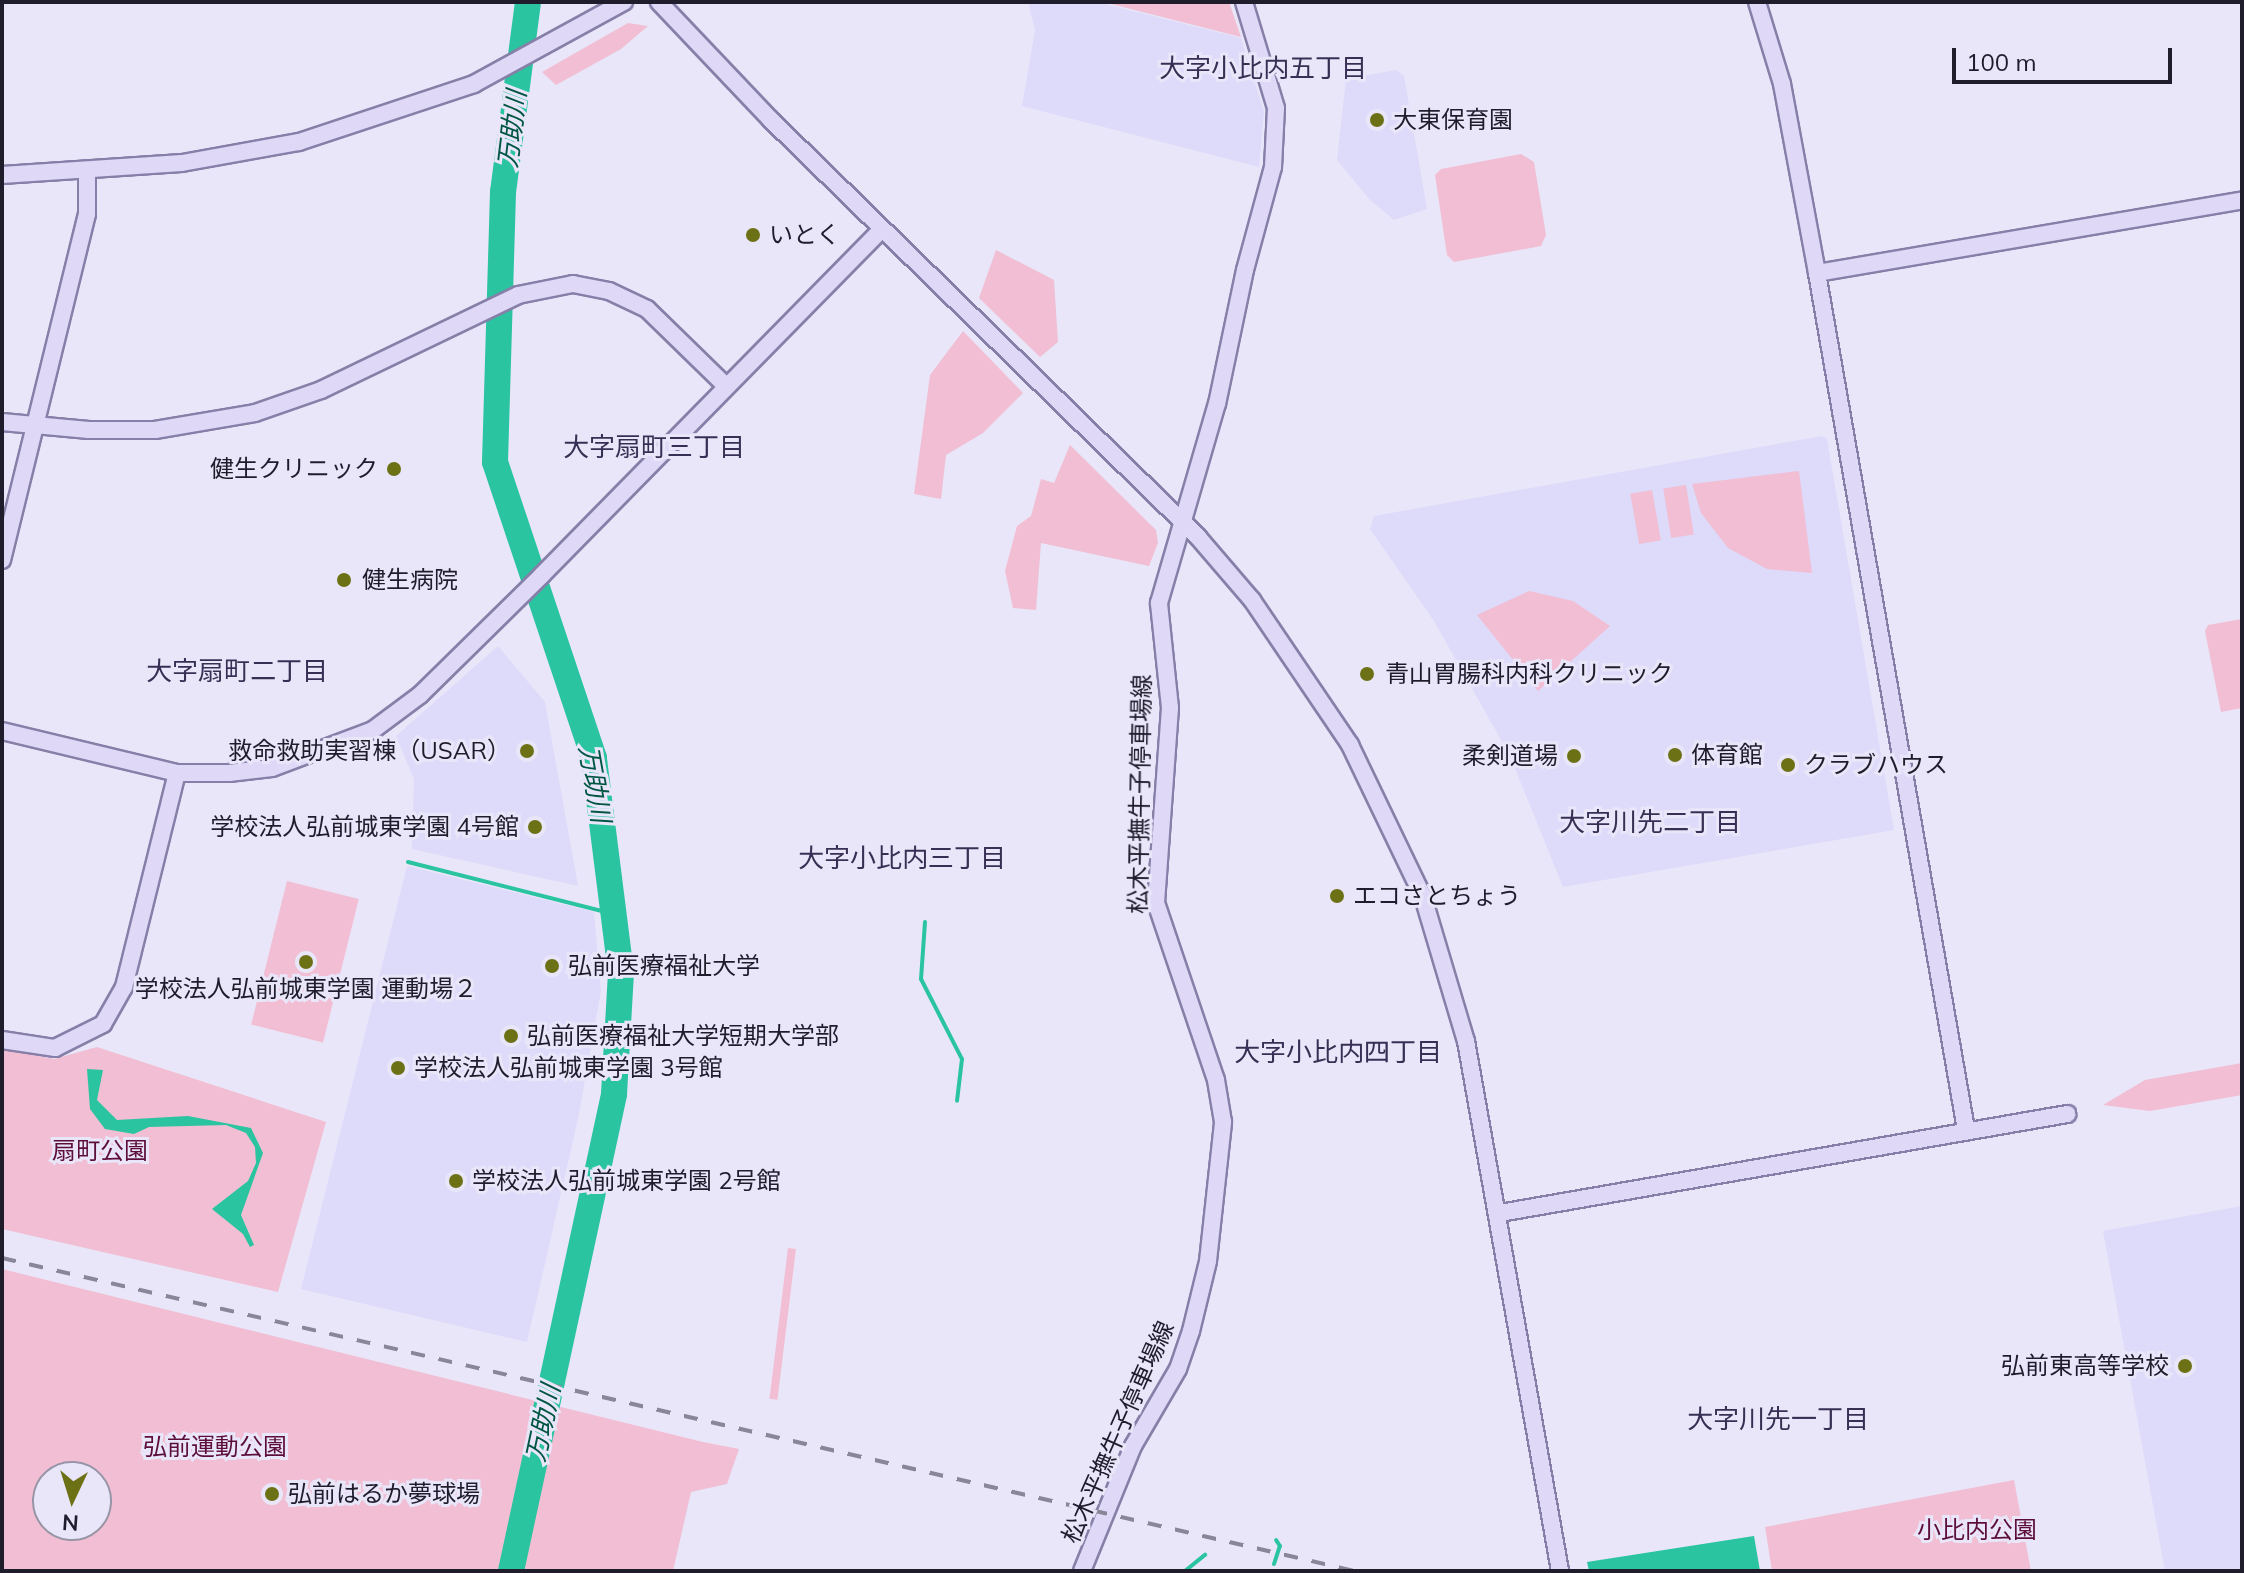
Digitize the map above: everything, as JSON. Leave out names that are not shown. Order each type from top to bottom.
[{"type":"street","points":[[2,175],[182,163],[299,142],[509,67],[624,2]]},
{"type":"street","points":[[659,2],[882,229],[1183,522],[1252,600],[1305,673],[1380,801],[1432,921],[1454,992],[1500,1213],[1560,1571]]},
{"type":"street","name":"松木平撫牛子停車場線","points":[[1082,1571],[1133,1446],[1178,1369],[1191,1331],[1208,1261],[1223,1122],[1216,1080],[1156,903],[1170,708],[1159,603],[1227,368],[1277,134],[1271,82],[1244,2]]},
{"type":"street","points":[[1757,2],[1782,84],[1966,1129]]},
{"type":"street","points":[[2,560],[87,214],[87,170]]},
{"type":"street","points":[[1817,273],[2242,200]]},
{"type":"street","points":[[2,731],[177,773],[272,768],[373,730],[420,695],[517,600],[882,229]]},
{"type":"street","points":[[2,422],[155,430],[255,413],[321,390],[518,295],[573,284],[609,291],[647,309],[726,386]]},
{"type":"street","points":[[2,1040],[55,1048],[103,1024],[124,987],[177,773]]},
{"type":"street","points":[[1500,1213],[1966,1129],[2067,1114]]},
{"type":"shaded area","points":[[1028,2],[1097,2],[1241,38],[1264,112],[1259,167],[1022,106],[1035,30]]},
{"type":"shaded area","name":"大東保育園","points":[[1396,70],[1404,76],[1427,209],[1394,220],[1370,200],[1337,160],[1346,79]]},
{"type":"shaded area","points":[[1822,436],[1827,439],[1894,830],[1563,887],[1510,756],[1434,621],[1370,529],[1374,516]]},
{"type":"shaded area","points":[[498,646],[545,702],[578,886],[412,849],[414,779],[396,736]]},
{"type":"shaded area","points":[[407,866],[594,912],[601,991],[578,1119],[527,1342],[301,1289]]},
{"type":"shaded area","points":[[87,1069],[103,1070],[97,1100],[117,1120],[188,1116],[251,1128],[263,1153],[241,1215],[254,1245],[250,1247],[243,1234],[212,1209],[248,1181],[256,1163],[255,1147],[246,1133],[226,1125],[149,1127],[134,1134],[105,1129],[90,1109]]},
{"type":"shaded area","name":"弘前東高等学校","points":[[2242,1206],[2242,1571],[2165,1571],[2103,1231]]},
{"type":"shaded area","points":[[1754,1536],[1760,1571],[1589,1571],[1587,1562]]},
{"type":"green space","points":[[1103,2],[1229,2],[1241,37]]},
{"type":"green space","points":[[628,23],[648,26],[621,49],[556,85],[542,72]]},
{"type":"green space","points":[[1521,154],[1534,162],[1546,235],[1541,246],[1454,262],[1447,255],[1435,175],[1441,169]]},
{"type":"green space","points":[[996,250],[1054,280],[1058,342],[1040,357],[979,298]]},
{"type":"green space","points":[[963,331],[1023,393],[983,433],[946,455],[941,499],[914,494],[930,375]]},
{"type":"green space","points":[[1070,445],[1156,530],[1158,543],[1149,566],[1041,543],[1036,610],[1013,608],[1005,571],[1017,526],[1031,516],[1041,479],[1054,483]]},
{"type":"green space","points":[[1799,471],[1812,573],[1767,569],[1728,548],[1701,513],[1692,484]]},
{"type":"green space","points":[[1686,485],[1694,534],[1671,538],[1663,489]]},
{"type":"green space","points":[[1652,490],[1661,540],[1639,544],[1630,494]]},
{"type":"green space","points":[[1529,591],[1573,601],[1610,626],[1538,691],[1477,615]]},
{"type":"green space","points":[[2242,619],[2242,708],[2221,712],[2205,631],[2208,625]]},
{"type":"green space","name":"学校法人弘前城東学園 運動場２","points":[[287,881],[359,899],[323,1043],[251,1025]]},
{"type":"green space","name":"扇町公園","points":[[97,1047],[326,1122],[278,1292],[2,1229],[2,1049],[54,1059]]},
{"type":"green space","points":[[2242,1063],[2242,1095],[2150,1111],[2103,1105],[2145,1080]]},
{"type":"green space","points":[[788,1248],[796,1249],[777,1400],[769,1399]]},
{"type":"green space","name":"弘前運動公園","points":[[2,1269],[739,1449],[727,1484],[691,1492],[673,1571],[2,1571]]},
{"type":"green space","name":"小比内公園","points":[[2014,1480],[2031,1571],[1772,1571],[1765,1527]]},
{"type":"waterway","name":"万助川","points":[[511,1571],[614,1094],[621,973],[594,758],[495,462],[503,192],[528,2]]},
{"type":"waterway","points":[[408,862],[609,913]]},
{"type":"waterway","points":[[925,922],[921,979],[962,1059],[957,1101]]},
{"type":"waterway","points":[[1274,1564],[1280,1546],[1276,1540]]},
{"type":"waterway","points":[[1185,1571],[1205,1555]]},
{"type":"railway","points":[[2,1258],[1355,1571]]},
{"type":"place","name":"大東保育園","points":[[1377,120]]},
{"type":"place","name":"いとく","points":[[753,235]]},
{"type":"place","name":"健生クリニック","points":[[394,469]]},
{"type":"place","name":"健生病院","points":[[344,580]]},
{"type":"place","name":"青山胃腸科内科クリニック","points":[[1367,674]]},
{"type":"place","name":"救命救助実習棟（USAR）","points":[[527,751]]},
{"type":"place","name":"体育館","points":[[1675,755]]},
{"type":"place","name":"柔剣道場","points":[[1574,756]]},
{"type":"place","name":"クラブハウス","points":[[1788,765]]},
{"type":"place","name":"学校法人弘前城東学園 4号館","points":[[535,827]]},
{"type":"place","name":"エコさとちょう","points":[[1337,896]]},
{"type":"place","name":"学校法人弘前城東学園 運動場２","points":[[306,962]]},
{"type":"place","name":"弘前医療福祉大学","points":[[552,966]]},
{"type":"place","name":"弘前医療福祉大学短期大学部","points":[[511,1036]]},
{"type":"place","name":"学校法人弘前城東学園 3号館","points":[[398,1068]]},
{"type":"place","name":"学校法人弘前城東学園 2号館","points":[[456,1181]]},
{"type":"place","name":"弘前東高等学校","points":[[2185,1366]]},
{"type":"place","name":"弘前はるか夢球場","points":[[272,1494]]},
{"type":"district","name":"大字小比内五丁目","points":[[1263,68]]},
{"type":"district","name":"大字扇町三丁目","points":[[654,447]]},
{"type":"district","name":"大字扇町二丁目","points":[[237,671]]},
{"type":"district","name":"大字川先二丁目","points":[[1650,822]]},
{"type":"district","name":"大字小比内三丁目","points":[[902,858]]},
{"type":"district","name":"大字小比内四丁目","points":[[1338,1052]]},
{"type":"district","name":"大字川先一丁目","points":[[1778,1419]]}]
